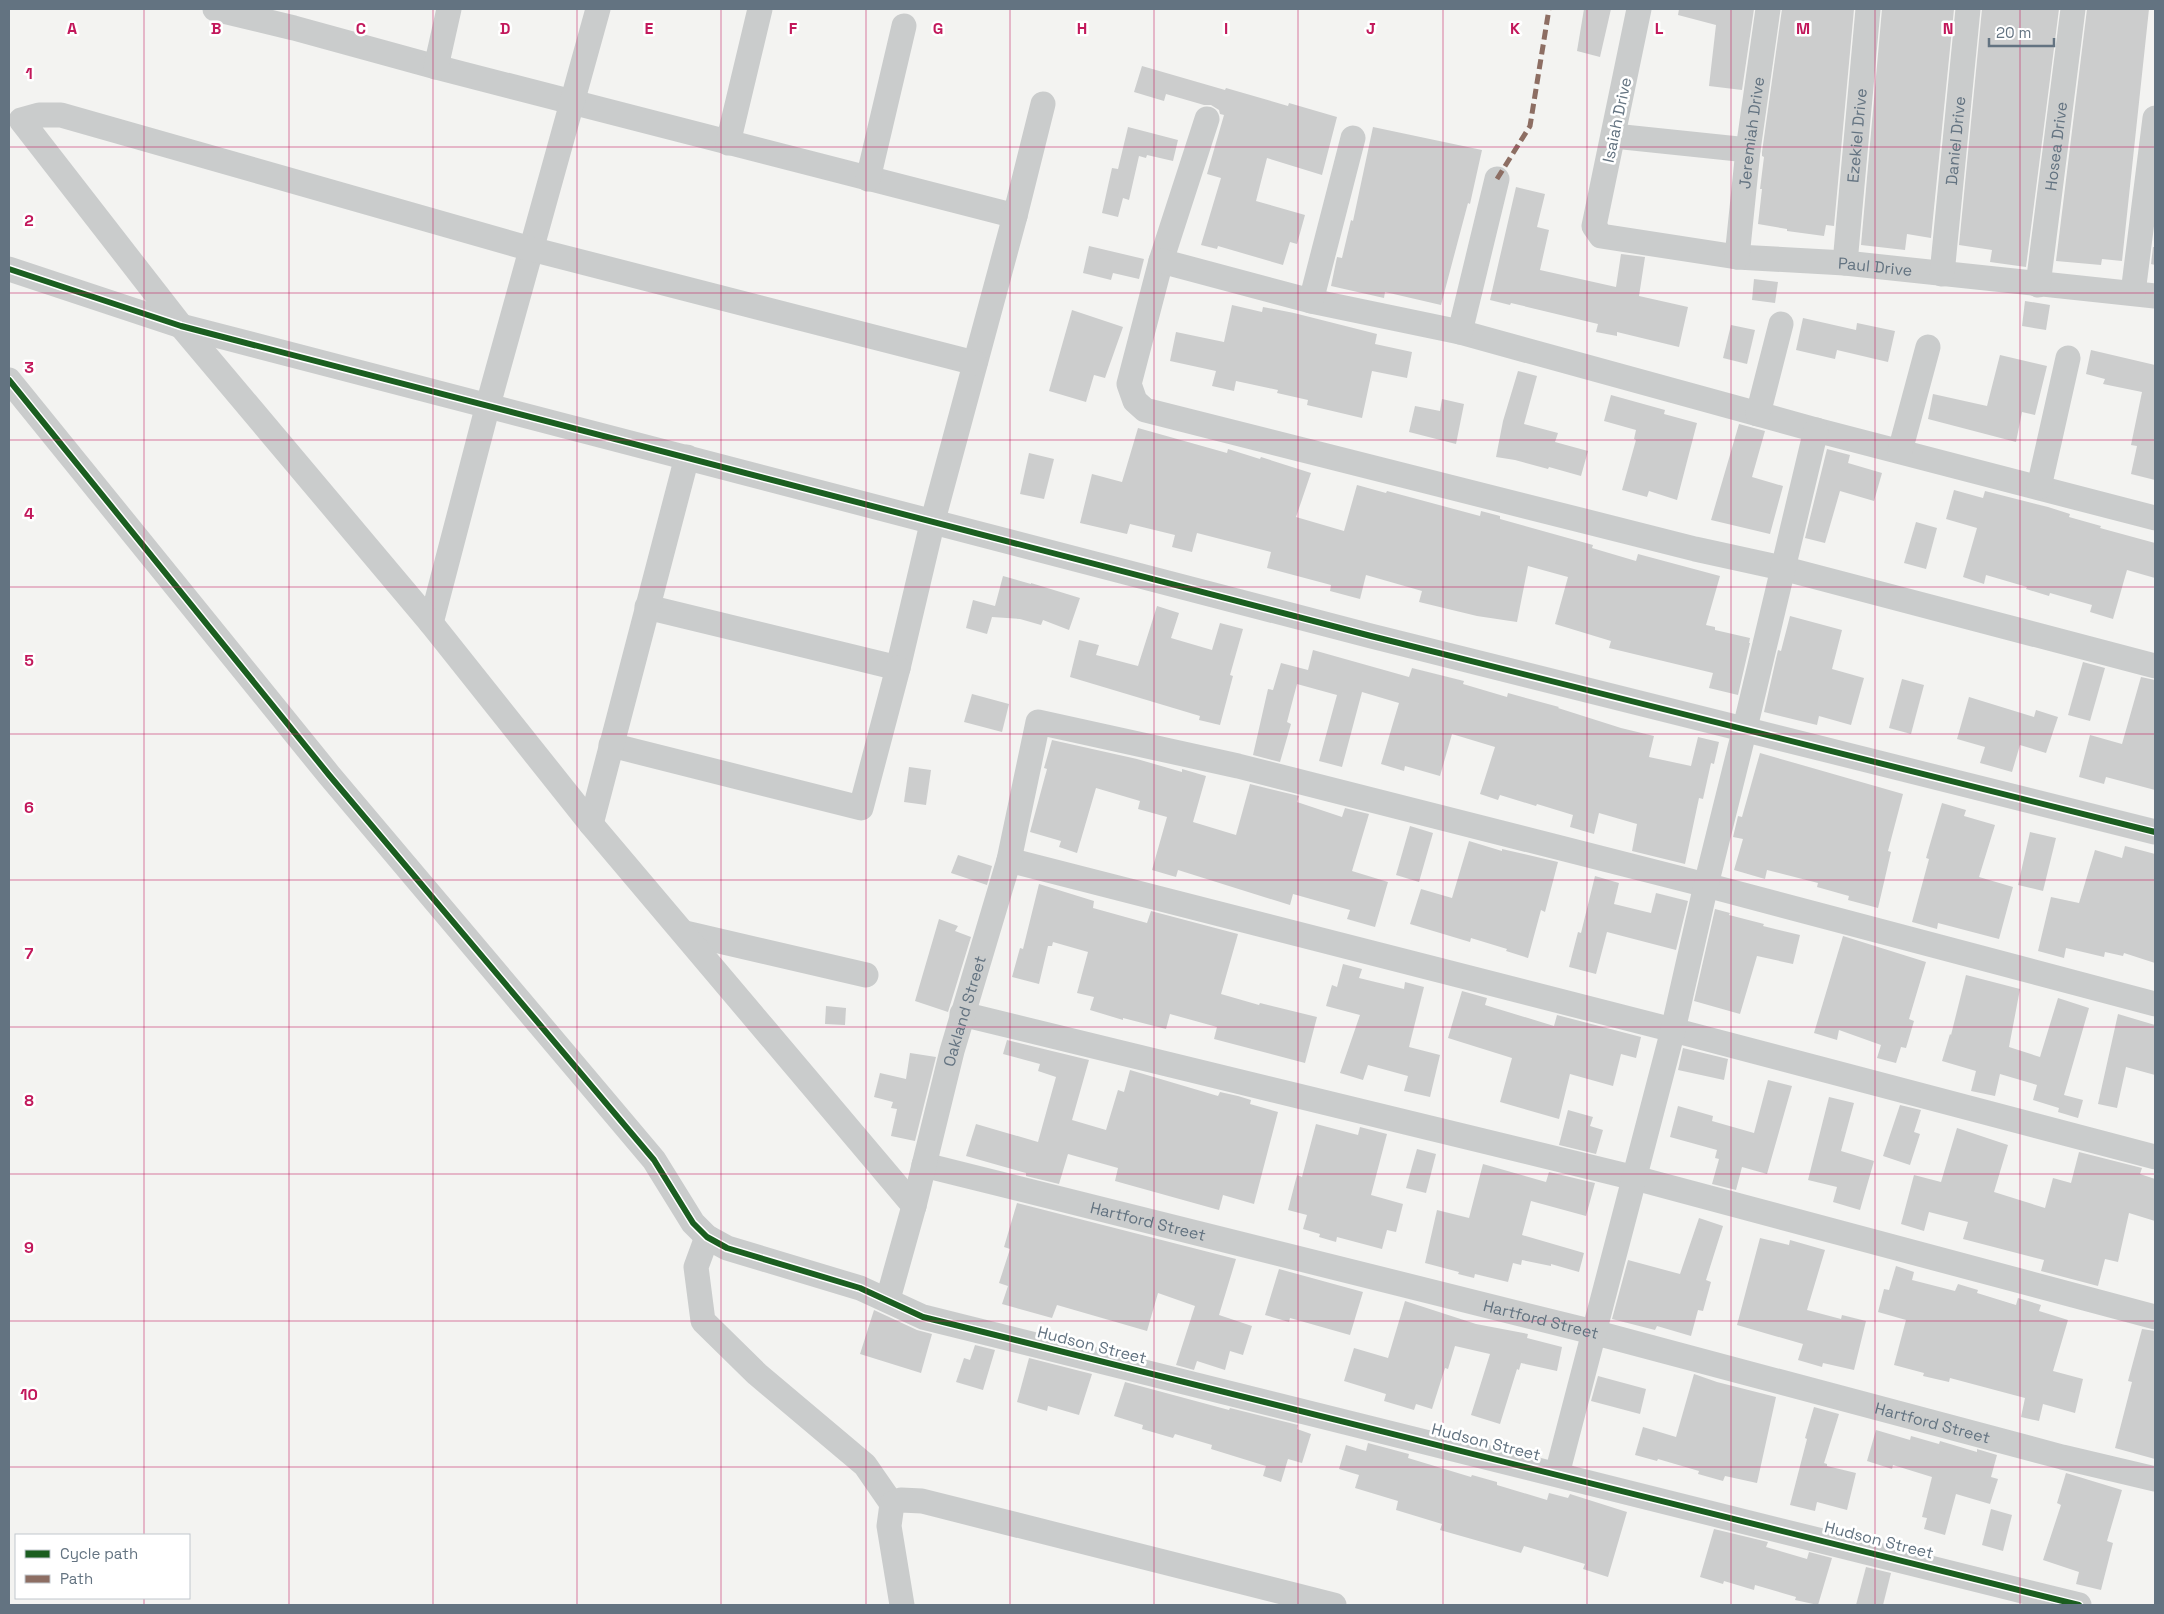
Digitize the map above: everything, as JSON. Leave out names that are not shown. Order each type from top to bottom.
[{"type":"street","points":[[215,9],[296,18],[436,67],[1015,216]]},
{"type":"street","points":[[436,67],[449,9]]},
{"type":"street","points":[[431,623],[488,405],[598,9]]},
{"type":"street","points":[[728,143],[760,9]]},
{"type":"street","name":"Isaiah Drive","points":[[1596,231],[1594,226],[1639,9]]},
{"type":"street","name":"Jeremiah Drive","points":[[1737,257],[1748,150],[1768,9]]},
{"type":"street","name":"Ezekiel Drive","points":[[1845,263],[1868,9]]},
{"type":"street","name":"Daniel Drive","points":[[1942,274],[1968,9]]},
{"type":"street","name":"Hosea Drive","points":[[2038,284],[2073,9]]},
{"type":"street","points":[[868,179],[904,26]]},
{"type":"street","points":[[611,745],[861,808],[898,668],[933,520],[1015,216],[1042,104]]},
{"type":"street","points":[[15,113],[39,116],[60,115],[532,249],[975,363]]},
{"type":"street","points":[[15,113],[181,326],[431,623],[591,824],[914,1206]]},
{"type":"street","points":[[2144,294],[2155,118]]},
{"type":"street","points":[[1207,119],[1161,261],[1129,384],[1135,401],[1145,410],[1695,549],[1782,568],[2155,666]]},
{"type":"street","points":[[1614,136],[1748,150]]},
{"type":"street","points":[[1311,301],[1353,138]]},
{"type":"street","points":[[1460,332],[1498,179]]},
{"type":"street","name":"Paul Drive","points":[[1596,231],[1601,236],[1737,257],[1845,263],[2144,294]]},
{"type":"street","points":[[1161,261],[1311,301],[1460,332],[1816,430],[2155,518]]},
{"type":"street","points":[[9,269],[181,326],[933,520],[1371,636],[2155,832]]},
{"type":"street","points":[[1758,414],[1781,324]]},
{"type":"street","points":[[1900,451],[1928,346]]},
{"type":"street","points":[[2039,487],[2068,358]]},
{"type":"street","name":"Hudson Street","points":[[9,380],[329,775],[654,1160],[693,1223],[707,1237],[727,1248],[860,1288],[888,1299],[923,1317],[2079,1605]]},
{"type":"street","points":[[1557,1474],[1592,1332],[1635,1178],[1673,1030],[1706,885],[1816,430]]},
{"type":"street","points":[[591,824],[687,457]]},
{"type":"street","points":[[648,607],[898,668]]},
{"type":"street","name":"Oakland Street","points":[[888,1299],[914,1206],[952,1050],[1009,860],[1038,722],[1238,766],[1706,885]]},
{"type":"street","points":[[1009,860],[1673,1030],[2155,1157]]},
{"type":"street","points":[[1706,885],[2155,1004]]},
{"type":"street","points":[[685,933],[866,975]]},
{"type":"street","points":[[962,1014],[1635,1178],[2155,1317]]},
{"type":"street","name":"Hartford Street","points":[[924,1165],[1592,1332],[2052,1454],[2155,1479]]},
{"type":"street","points":[[707,1237],[696,1267],[703,1321],[757,1374],[865,1465],[892,1504],[890,1526],[902,1605]]},
{"type":"street","points":[[892,1504],[901,1500],[922,1502],[1334,1605]]},
{"type":"building","points":[[1584,9],[1611,9],[1600,57],[1577,51]]},
{"type":"building","points":[[1679,9],[1754,9],[1742,90],[1709,86],[1716,25],[1678,15]]},
{"type":"building","points":[[1782,9],[1854,9],[1834,226],[1826,225],[1824,236],[1787,231],[1787,229],[1758,224],[1764,157],[1762,152]]},
{"type":"building","points":[[1882,9],[1954,9],[1931,238],[1907,234],[1905,250],[1861,245]]},
{"type":"building","points":[[1982,9],[2059,9],[2026,267],[1990,262],[1992,250],[1959,245]]},
{"type":"building","points":[[2087,9],[2149,9],[2122,261],[2102,259],[2101,265],[2056,261]]},
{"type":"building","points":[[1142,66],[1225,90],[1226,88],[1288,106],[1289,103],[1337,117],[1322,175],[1267,158],[1256,201],[1305,215],[1297,244],[1290,242],[1283,265],[1218,246],[1217,249],[1201,245],[1221,178],[1207,174],[1224,115],[1220,114],[1219,110],[1211,105],[1204,105],[1166,94],[1164,101],[1134,92]]},
{"type":"building","points":[[1128,127],[1178,140],[1173,161],[1147,155],[1146,158],[1139,156],[1129,200],[1123,198],[1118,217],[1102,213],[1112,168],[1118,169]]},
{"type":"building","points":[[1373,127],[1482,150],[1470,204],[1468,203],[1441,305],[1385,292],[1384,298],[1331,286],[1337,257],[1342,258],[1351,220],[1353,221]]},
{"type":"building","points":[[1516,187],[1545,194],[1537,227],[1549,230],[1540,270],[1616,287],[1621,254],[1645,257],[1639,296],[1688,307],[1679,347],[1617,332],[1617,336],[1596,332],[1598,324],[1511,303],[1510,305],[1490,300]]},
{"type":"building","points":[[1089,246],[1144,259],[1139,279],[1113,273],[1111,280],[1083,273]]},
{"type":"building","points":[[2153,247],[2155,247],[2155,265],[2151,264]]},
{"type":"building","points":[[1754,279],[1778,282],[1775,303],[1752,300]]},
{"type":"building","points":[[2025,301],[2050,305],[2046,330],[2022,326]]},
{"type":"building","points":[[1232,305],[1262,312],[1263,307],[1294,313],[1377,334],[1375,344],[1412,352],[1407,378],[1372,371],[1362,418],[1307,405],[1308,400],[1277,393],[1278,390],[1236,381],[1234,391],[1212,386],[1216,371],[1170,361],[1176,332],[1224,342]]},
{"type":"building","points":[[1072,310],[1123,327],[1105,378],[1094,375],[1086,402],[1049,391]]},
{"type":"building","points":[[1803,318],[1856,330],[1857,323],[1895,331],[1888,362],[1837,350],[1835,359],[1796,350]]},
{"type":"building","points":[[1731,325],[1755,330],[1747,364],[1723,358]]},
{"type":"building","points":[[2091,350],[2155,365],[2155,480],[2131,474],[2137,446],[2131,445],[2142,392],[2103,384],[2105,379],[2086,374]]},
{"type":"building","points":[[2000,355],[2047,366],[2035,415],[2022,412],[2016,442],[1928,419],[1933,394],[1987,406]]},
{"type":"building","points":[[1518,371],[1537,376],[1524,424],[1558,433],[1555,442],[1588,451],[1581,476],[1549,467],[1548,469],[1496,457],[1503,421]]},
{"type":"building","points":[[1611,395],[1665,410],[1664,414],[1697,423],[1677,500],[1649,491],[1647,497],[1622,490],[1636,440],[1634,439],[1636,430],[1604,421]]},
{"type":"building","points":[[1442,399],[1464,404],[1456,444],[1409,432],[1415,406],[1440,411]]},
{"type":"building","points":[[1739,424],[1765,431],[1752,477],[1783,486],[1770,534],[1711,520]]},
{"type":"building","points":[[1138,428],[1227,453],[1228,449],[1260,459],[1261,457],[1311,473],[1296,517],[1344,531],[1357,485],[1386,493],[1387,491],[1480,516],[1481,511],[1500,516],[1500,519],[1593,545],[1592,548],[1636,561],[1638,554],[1720,576],[1706,625],[1715,627],[1715,630],[1750,638],[1738,695],[1709,688],[1713,673],[1609,648],[1611,641],[1555,624],[1568,577],[1528,566],[1517,622],[1477,616],[1419,602],[1422,591],[1366,575],[1360,599],[1330,591],[1331,585],[1267,568],[1271,552],[1197,533],[1192,552],[1172,547],[1175,535],[1130,524],[1127,534],[1080,523],[1092,474],[1122,482]]},
{"type":"building","points":[[1827,449],[1850,455],[1848,463],[1882,473],[1874,501],[1840,491],[1825,543],[1805,538]]},
{"type":"building","points":[[1029,453],[1054,459],[1044,499],[1020,494]]},
{"type":"building","points":[[1954,490],[1983,498],[1985,491],[2048,507],[2070,514],[2069,517],[2101,526],[2100,528],[2155,543],[2155,578],[2127,570],[2113,619],[2090,612],[2092,605],[2050,593],[2049,596],[2026,589],[2027,587],[1986,575],[1984,584],[1963,577],[1977,528],[1946,519]]},
{"type":"building","points":[[1916,522],[1937,528],[1926,569],[1904,563]]},
{"type":"building","points":[[1003,576],[1080,598],[1069,630],[1043,620],[1041,625],[1020,619],[992,617],[987,634],[966,628],[973,600],[995,606]]},
{"type":"building","points":[[1157,606],[1179,613],[1171,638],[1212,650],[1220,623],[1243,629],[1230,675],[1233,676],[1220,725],[1199,720],[1200,716],[1070,677],[1079,640],[1099,645],[1096,655],[1138,666]]},
{"type":"building","points":[[1790,616],[1842,630],[1832,669],[1864,678],[1851,725],[1819,716],[1817,725],[1764,712],[1778,650],[1781,651]]},
{"type":"building","points":[[1313,650],[1409,677],[1412,668],[1464,681],[1463,684],[1507,697],[1508,693],[1559,707],[1621,728],[1654,736],[1649,757],[1691,766],[1698,737],[1719,742],[1714,764],[1711,763],[1703,799],[1699,798],[1685,864],[1632,851],[1637,824],[1599,813],[1594,834],[1570,827],[1573,815],[1500,795],[1498,800],[1480,794],[1495,747],[1452,734],[1440,776],[1405,766],[1404,771],[1381,764],[1399,703],[1362,692],[1342,767],[1319,761],[1337,695],[1297,684],[1287,722],[1291,724],[1280,762],[1253,755],[1268,689],[1273,690],[1281,663],[1308,670]]},
{"type":"building","points":[[2083,662],[2105,668],[2090,721],[2068,715]]},
{"type":"building","points":[[2141,677],[2155,680],[2155,790],[2106,777],[2104,784],[2079,777],[2090,735],[2122,744]]},
{"type":"building","points":[[1902,679],[1924,685],[1911,734],[1889,728]]},
{"type":"building","points":[[972,694],[1009,704],[1002,732],[964,722]]},
{"type":"building","points":[[1969,697],[2034,717],[2036,710],[2058,717],[2046,753],[2020,745],[2012,772],[1980,763],[1985,747],[1957,739]]},
{"type":"building","points":[[1052,740],[1137,759],[1182,772],[1182,769],[1206,776],[1193,822],[1236,835],[1250,784],[1299,796],[1297,802],[1342,817],[1345,808],[1369,814],[1352,871],[1388,882],[1375,927],[1347,919],[1350,910],[1293,894],[1290,905],[1178,870],[1176,877],[1152,870],[1167,817],[1138,809],[1140,801],[1096,788],[1077,853],[1059,847],[1061,841],[1030,832],[1047,769],[1044,768]]},
{"type":"building","points":[[1760,753],[1903,794],[1888,851],[1891,852],[1878,908],[1848,900],[1849,896],[1817,887],[1818,883],[1767,870],[1765,879],[1734,870],[1743,839],[1733,837],[1738,816],[1742,817]]},
{"type":"building","points":[[909,767],[931,770],[926,805],[904,802]]},
{"type":"building","points":[[1942,803],[1966,810],[1964,816],[1995,825],[1979,877],[2013,887],[1999,939],[1938,923],[1937,929],[1912,922],[1929,859],[1926,858]]},
{"type":"building","points":[[1410,826],[1433,833],[1419,882],[1396,875]]},
{"type":"building","points":[[2030,832],[2056,838],[2043,891],[2018,885]]},
{"type":"building","points":[[1469,841],[1502,851],[1502,849],[1558,862],[1545,912],[1541,910],[1528,958],[1506,951],[1507,949],[1471,938],[1470,942],[1410,924],[1421,889],[1452,898]]},
{"type":"building","points":[[2125,846],[2155,854],[2155,963],[2124,953],[2123,956],[2105,952],[2104,957],[2066,948],[2064,958],[2038,951],[2051,897],[2079,903],[2095,850],[2122,858]]},
{"type":"building","points":[[958,855],[992,866],[987,885],[951,873]]},
{"type":"building","points":[[1595,876],[1619,883],[1614,904],[1651,913],[1656,893],[1688,901],[1676,950],[1607,932],[1596,974],[1569,967],[1578,932],[1581,933]]},
{"type":"building","points":[[1039,884],[1094,901],[1093,908],[1147,923],[1151,911],[1238,934],[1221,994],[1259,1005],[1260,1003],[1317,1017],[1305,1063],[1214,1039],[1217,1027],[1170,1014],[1166,1029],[1123,1018],[1123,1020],[1090,1010],[1094,997],[1077,993],[1088,952],[1053,942],[1052,946],[1048,946],[1039,984],[1012,977],[1020,948],[1023,949]]},
{"type":"building","points":[[1715,909],[1730,913],[1729,915],[1764,924],[1763,926],[1800,935],[1793,964],[1757,956],[1740,1014],[1694,1001]]},
{"type":"building","points":[[939,919],[958,926],[955,931],[971,937],[948,1012],[915,1001]]},
{"type":"building","points":[[1843,936],[1926,962],[1909,1019],[1914,1021],[1906,1048],[1901,1047],[1896,1063],[1877,1058],[1881,1045],[1839,1030],[1837,1040],[1814,1033]]},
{"type":"building","points":[[1343,964],[1362,969],[1359,978],[1404,989],[1405,982],[1424,987],[1409,1047],[1440,1055],[1430,1097],[1404,1091],[1408,1076],[1368,1065],[1363,1080],[1340,1073],[1360,1015],[1326,1006],[1332,985],[1337,987]]},
{"type":"building","points":[[1966,975],[2020,989],[2009,1047],[2040,1057],[2058,998],[2089,1008],[2064,1095],[2083,1100],[2078,1118],[2058,1112],[2059,1108],[2033,1100],[2037,1085],[2000,1074],[1995,1096],[1971,1091],[1976,1071],[1942,1061],[1951,1035]]},
{"type":"building","points":[[1462,991],[1487,998],[1485,1005],[1554,1026],[1557,1015],[1641,1037],[1636,1058],[1621,1054],[1613,1086],[1570,1074],[1559,1119],[1500,1102],[1512,1058],[1448,1038]]},
{"type":"building","points":[[826,1006],[846,1008],[845,1025],[825,1024]]},
{"type":"building","points":[[2118,1014],[2155,1025],[2155,1075],[2126,1067],[2117,1108],[2098,1104]]},
{"type":"building","points":[[1007,1040],[1089,1060],[1072,1120],[1106,1130],[1118,1090],[1124,1092],[1130,1070],[1218,1096],[1220,1092],[1238,1096],[1251,1100],[1250,1104],[1278,1112],[1254,1204],[1223,1195],[1219,1210],[1115,1181],[1118,1168],[1068,1154],[1059,1184],[1026,1176],[1026,1173],[966,1156],[976,1124],[1038,1142],[1056,1077],[1038,1071],[1040,1064],[1003,1054]]},
{"type":"building","points":[[1683,1048],[1728,1059],[1724,1080],[1678,1070]]},
{"type":"building","points":[[910,1053],[936,1057],[915,1141],[891,1136],[897,1109],[891,1108],[893,1102],[874,1097],[880,1073],[906,1079]]},
{"type":"building","points":[[1768,1080],[1792,1086],[1767,1174],[1742,1167],[1736,1190],[1712,1184],[1719,1159],[1715,1158],[1717,1150],[1670,1137],[1678,1106],[1713,1116],[1712,1121],[1754,1133]]},
{"type":"building","points":[[1829,1097],[1854,1103],[1841,1151],[1874,1161],[1860,1210],[1833,1202],[1837,1187],[1808,1180]]},
{"type":"building","points":[[1900,1105],[1921,1110],[1914,1132],[1920,1134],[1910,1165],[1883,1156]]},
{"type":"building","points":[[1568,1110],[1593,1117],[1590,1126],[1603,1130],[1596,1154],[1559,1145]]},
{"type":"building","points":[[1316,1124],[1358,1135],[1360,1127],[1387,1134],[1371,1195],[1403,1204],[1396,1232],[1387,1230],[1382,1249],[1337,1237],[1336,1242],[1319,1237],[1320,1234],[1303,1229],[1307,1215],[1288,1210],[1297,1175],[1302,1177]]},
{"type":"building","points":[[1957,1128],[2008,1145],[1994,1192],[2045,1208],[2053,1178],[2071,1183],[2079,1152],[2142,1168],[2140,1174],[2155,1179],[2155,1221],[2129,1213],[2118,1262],[2105,1259],[2098,1286],[2041,1271],[2044,1260],[1963,1239],[1968,1222],[1929,1212],[1924,1231],[1901,1224],[1914,1175],[1941,1182]]},
{"type":"building","points":[[1417,1149],[1436,1154],[1426,1193],[1406,1188]]},
{"type":"building","points":[[1483,1164],[1546,1182],[1549,1172],[1595,1183],[1586,1216],[1531,1201],[1522,1235],[1584,1253],[1579,1272],[1551,1264],[1551,1266],[1522,1260],[1521,1265],[1513,1263],[1508,1282],[1475,1274],[1474,1278],[1425,1263],[1437,1210],[1469,1218]]},
{"type":"building","points":[[1017,1203],[1236,1259],[1219,1315],[1252,1326],[1243,1355],[1230,1351],[1225,1370],[1197,1361],[1194,1370],[1176,1365],[1195,1306],[1158,1293],[1147,1331],[1057,1305],[1052,1318],[1002,1304],[1008,1286],[999,1283],[1010,1249],[1004,1247]]},
{"type":"building","points":[[1699,1218],[1723,1226],[1706,1280],[1711,1282],[1703,1311],[1698,1310],[1691,1336],[1657,1326],[1655,1330],[1612,1319],[1628,1260],[1680,1274]]},
{"type":"building","points":[[1760,1238],[1789,1245],[1790,1240],[1825,1250],[1807,1310],[1841,1319],[1842,1315],[1866,1321],[1854,1370],[1823,1363],[1822,1367],[1798,1360],[1803,1344],[1737,1325]]},
{"type":"building","points":[[1896,1266],[1914,1272],[1912,1280],[1955,1291],[1958,1284],[1978,1290],[1977,1293],[2016,1305],[2018,1298],[2041,1305],[2039,1311],[2068,1320],[2053,1371],[2083,1379],[2075,1413],[2043,1404],[2039,1421],[2021,1417],[2025,1398],[1950,1378],[1949,1382],[1923,1376],[1924,1373],[1894,1365],[1906,1320],[1878,1312],[1884,1289],[1889,1290]]},
{"type":"building","points":[[1279,1269],[1363,1292],[1350,1335],[1290,1318],[1289,1322],[1265,1315]]},
{"type":"building","points":[[1405,1301],[1476,1324],[1528,1334],[1527,1338],[1562,1347],[1557,1371],[1521,1363],[1519,1370],[1517,1369],[1500,1424],[1471,1415],[1490,1354],[1455,1346],[1448,1369],[1445,1368],[1432,1409],[1416,1404],[1414,1410],[1384,1401],[1386,1394],[1344,1381],[1354,1348],[1388,1358]]},
{"type":"building","points":[[874,1310],[917,1330],[932,1334],[921,1373],[860,1354]]},
{"type":"building","points":[[2142,1329],[2155,1331],[2155,1459],[2115,1448],[2132,1382],[2128,1381]]},
{"type":"building","points":[[975,1345],[995,1350],[983,1390],[956,1382],[964,1358],[970,1360]]},
{"type":"building","points":[[1029,1358],[1092,1374],[1079,1415],[1048,1406],[1047,1411],[1017,1402]]},
{"type":"building","points":[[1694,1374],[1776,1397],[1757,1483],[1725,1476],[1723,1481],[1698,1474],[1699,1471],[1658,1459],[1657,1461],[1635,1455],[1643,1427],[1676,1437]]},
{"type":"building","points":[[1598,1376],[1646,1389],[1640,1414],[1591,1401]]},
{"type":"building","points":[[1125,1382],[1229,1410],[1230,1408],[1298,1425],[1297,1429],[1311,1434],[1302,1463],[1288,1459],[1281,1482],[1263,1476],[1266,1466],[1211,1449],[1212,1445],[1175,1434],[1173,1438],[1142,1429],[1143,1425],[1114,1416]]},
{"type":"building","points":[[1814,1407],[1839,1414],[1824,1463],[1827,1466],[1856,1473],[1847,1510],[1817,1502],[1815,1511],[1790,1505]]},
{"type":"building","points":[[1876,1430],[1910,1440],[1911,1436],[1939,1444],[1940,1441],[1977,1452],[1977,1449],[1997,1455],[1991,1477],[1998,1479],[1990,1504],[1956,1494],[1945,1535],[1924,1529],[1927,1518],[1922,1517],[1932,1477],[1893,1465],[1892,1469],[1867,1461]]},
{"type":"building","points":[[1368,1443],[1409,1454],[1408,1458],[1471,1477],[1472,1475],[1497,1482],[1497,1485],[1547,1500],[1549,1493],[1568,1498],[1570,1494],[1627,1512],[1608,1577],[1583,1569],[1585,1564],[1524,1546],[1521,1553],[1440,1530],[1442,1524],[1396,1510],[1398,1501],[1355,1488],[1359,1475],[1339,1469],[1346,1445],[1366,1451]]},
{"type":"building","points":[[2066,1473],[2122,1490],[2107,1541],[2113,1543],[2101,1590],[2076,1584],[2079,1572],[2043,1560],[2061,1505],[2057,1503]]},
{"type":"building","points":[[1991,1509],[2012,1515],[2003,1551],[1982,1545]]},
{"type":"building","points":[[1714,1529],[1768,1542],[1766,1547],[1807,1559],[1809,1552],[1832,1558],[1818,1605],[1795,1600],[1796,1597],[1755,1585],[1754,1590],[1724,1581],[1723,1584],[1700,1577]]},
{"type":"building","points":[[1866,1567],[1891,1573],[1883,1605],[1856,1605]]},
{"type":"marked path","points":[[1497,179],[1530,126],[1549,9]]},
{"type":"cycle path","points":[[9,269],[181,326],[1371,636],[2155,832]]},
{"type":"cycle path","points":[[9,380],[329,775],[654,1160],[693,1223],[707,1237],[727,1248],[860,1288],[923,1317],[2079,1605]]}]
